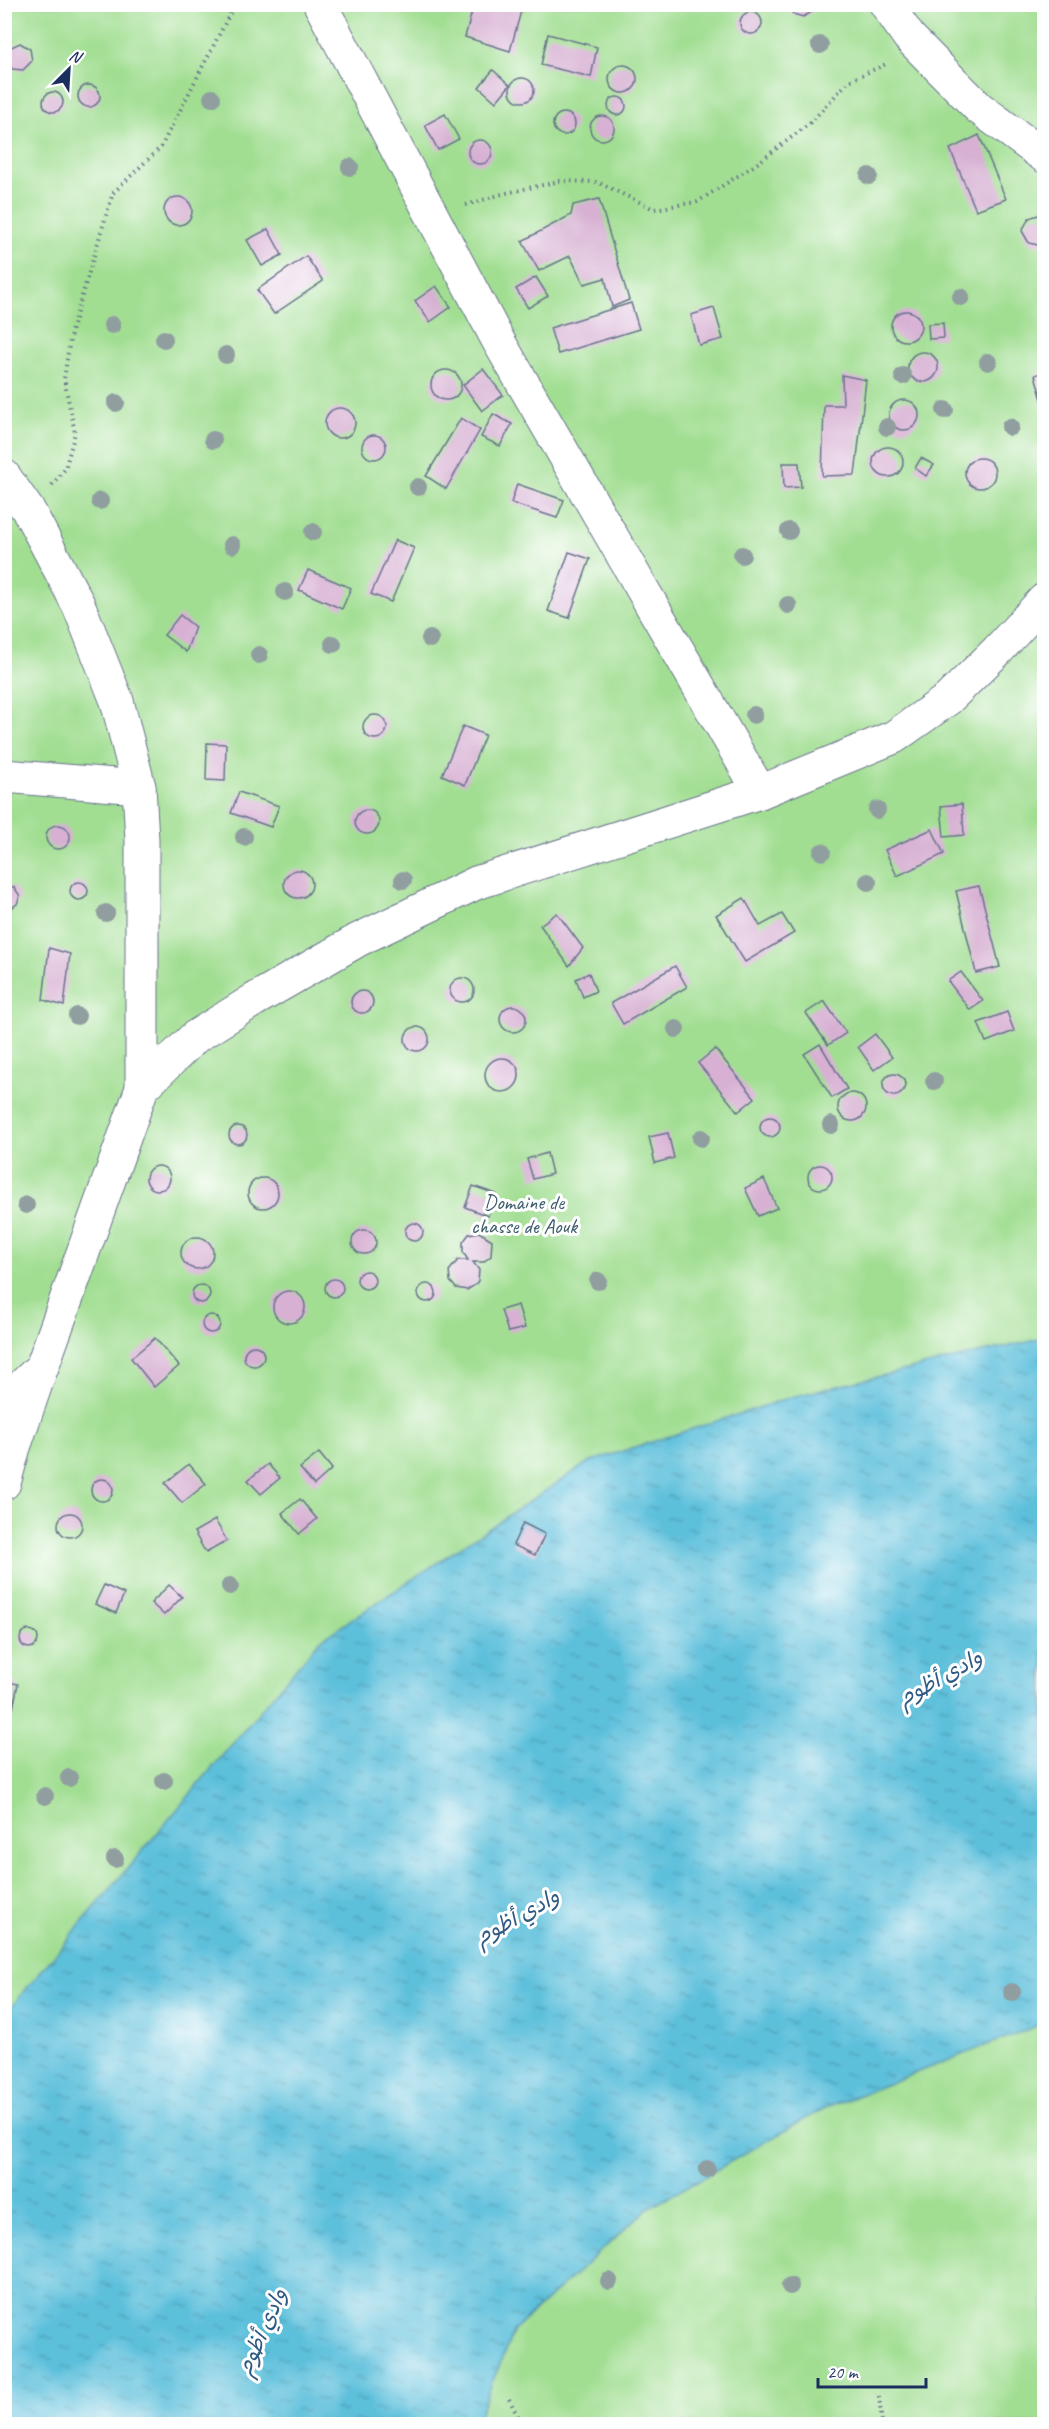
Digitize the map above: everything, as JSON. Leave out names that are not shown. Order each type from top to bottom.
[{"type":"street","points":[[320,4],[499,342],[760,792]]},
{"type":"street","points":[[886,4],[909,37],[979,108],[1044,156]]},
{"type":"street","points":[[4,476],[30,513],[83,616],[117,701],[139,787],[142,840],[142,1088],[14,1447],[4,1483]]},
{"type":"street","points":[[142,1088],[195,1037],[254,1000],[358,940],[476,883],[760,792],[894,737],[948,699],[999,650],[1044,600]]},
{"type":"street","points":[[4,776],[139,787]]},
{"type":"street","points":[[4,1403],[42,1367]]},
{"type":"path","points":[[30,513],[65,469],[75,433],[64,379],[71,332],[113,193],[161,147],[235,4]]},
{"type":"path","points":[[431,216],[502,194],[560,181],[597,182],[654,209],[697,202],[755,165],[809,124],[849,81],[889,63],[909,37]]},
{"type":"path","points":[[879,2396],[882,2424]]},
{"type":"path","points":[[509,2399],[522,2424]]},
{"type":"green space","name":"Domaine de chasse de Aouk","points":[[5,5],[1044,5],[1044,2424],[5,2424]]},
{"type":"water","name":"وادي أظوم","points":[[1044,1338],[1044,2023],[823,2109],[646,2210],[514,2330],[475,2424],[5,2424],[5,2014],[319,1641],[589,1462],[795,1396]]},
{"type":"building","points":[[474,4],[523,4],[510,51],[465,37]]},
{"type":"building","points":[[787,4],[816,4],[812,12],[803,17],[793,14]]},
{"type":"building","points":[[751,12],[759,15],[762,23],[759,31],[751,34],[743,31],[740,23],[743,15]]},
{"type":"building","points":[[548,34],[597,47],[591,77],[541,65]]},
{"type":"building","points":[[20,43],[30,49],[32,61],[23,70],[12,69],[5,58],[9,48]]},
{"type":"building","points":[[623,65],[633,69],[637,79],[633,89],[623,93],[613,89],[609,79],[613,69]]},
{"type":"building","points":[[493,70],[510,85],[496,102],[479,87]]},
{"type":"building","points":[[522,78],[530,82],[534,90],[530,98],[522,102],[514,98],[510,90],[514,82]]},
{"type":"building","points":[[89,85],[99,92],[100,96],[93,106],[89,107],[79,100],[78,96],[85,86]]},
{"type":"building","points":[[53,92],[60,95],[63,102],[60,109],[53,112],[46,109],[43,102],[46,95]]},
{"type":"building","points":[[617,97],[623,100],[626,106],[623,112],[617,115],[611,112],[608,106],[611,100]]},
{"type":"building","points":[[564,113],[572,116],[575,124],[572,132],[564,135],[556,132],[553,124],[556,116]]},
{"type":"building","points":[[445,114],[459,139],[438,150],[425,125]]},
{"type":"building","points":[[602,116],[610,120],[614,128],[610,136],[602,140],[594,136],[590,128],[594,120]]},
{"type":"building","points":[[979,135],[1006,199],[976,210],[950,149]]},
{"type":"building","points":[[480,140],[489,143],[492,152],[489,161],[480,164],[471,161],[468,152],[471,143]]},
{"type":"building","points":[[178,197],[188,201],[192,211],[188,221],[178,225],[168,221],[164,211],[168,201]]},
{"type":"building","points":[[599,199],[629,300],[612,307],[605,278],[584,284],[570,256],[539,271],[522,241],[571,215],[573,205]]},
{"type":"building","points":[[1038,215],[1044,218],[1044,243],[1038,245],[1029,243],[1022,231],[1029,218]]},
{"type":"building","points":[[268,229],[282,255],[262,266],[247,240]]},
{"type":"building","points":[[306,256],[323,281],[274,314],[257,290]]},
{"type":"building","points":[[536,277],[548,296],[528,308],[516,289]]},
{"type":"building","points":[[436,286],[451,307],[430,322],[415,301]]},
{"type":"building","points":[[631,303],[639,329],[558,354],[550,328]]},
{"type":"building","points":[[714,308],[723,339],[699,345],[691,315]]},
{"type":"building","points":[[906,311],[916,316],[921,326],[916,336],[906,341],[896,336],[891,326],[896,316]]},
{"type":"building","points":[[943,323],[944,338],[929,339],[928,324]]},
{"type":"building","points":[[923,352],[933,357],[938,367],[933,377],[923,382],[913,377],[908,367],[913,357]]},
{"type":"building","points":[[483,369],[503,395],[482,411],[463,385]]},
{"type":"building","points":[[446,370],[456,375],[461,385],[456,395],[446,400],[436,395],[431,385],[436,375]]},
{"type":"building","points":[[1044,372],[1044,407],[1035,375]]},
{"type":"building","points":[[842,375],[866,380],[855,475],[822,476],[824,405],[843,405]]},
{"type":"building","points":[[904,400],[914,405],[919,415],[914,425],[904,430],[894,425],[889,415],[894,405]]},
{"type":"building","points":[[340,408],[350,413],[355,423],[350,433],[340,438],[330,433],[325,423],[330,413]]},
{"type":"building","points":[[493,414],[512,424],[500,446],[481,437]]},
{"type":"building","points":[[461,418],[480,430],[446,489],[426,476]]},
{"type":"building","points":[[374,435],[382,439],[386,447],[382,455],[374,459],[366,455],[362,447],[366,439]]},
{"type":"building","points":[[888,447],[898,452],[903,462],[898,472],[888,477],[878,472],[873,462],[878,452]]},
{"type":"building","points":[[921,458],[934,465],[926,476],[915,468]]},
{"type":"building","points":[[980,458],[990,463],[995,473],[990,483],[980,488],[970,483],[965,473],[970,463]]},
{"type":"building","points":[[783,463],[799,463],[801,487],[784,488]]},
{"type":"building","points":[[517,484],[564,500],[557,518],[511,503]]},
{"type":"building","points":[[395,540],[414,548],[391,602],[371,594]]},
{"type":"building","points":[[569,552],[590,559],[569,618],[548,611]]},
{"type":"building","points":[[308,570],[351,588],[342,609],[299,590]]},
{"type":"building","points":[[180,615],[195,627],[186,652],[164,635]]},
{"type":"building","points":[[375,715],[380,716],[386,722],[386,732],[380,738],[375,739],[370,738],[364,732],[363,727],[364,722],[370,716]]},
{"type":"building","points":[[463,726],[485,735],[465,785],[442,775]]},
{"type":"building","points":[[207,743],[226,744],[225,781],[206,780]]},
{"type":"building","points":[[239,792],[279,806],[271,827],[231,813]]},
{"type":"building","points":[[962,804],[964,835],[944,837],[941,806]]},
{"type":"building","points":[[367,810],[372,811],[378,817],[378,827],[372,833],[367,834],[362,833],[356,827],[355,822],[356,817],[362,811]]},
{"type":"building","points":[[58,825],[66,829],[70,837],[66,845],[58,849],[50,845],[46,837],[50,829]]},
{"type":"building","points":[[932,829],[944,854],[897,876],[885,850]]},
{"type":"building","points":[[298,870],[308,874],[312,884],[308,894],[298,898],[288,894],[284,884],[288,874]]},
{"type":"building","points":[[75,882],[83,882],[88,887],[86,898],[75,900],[70,895],[70,887]]},
{"type":"building","points":[[4,886],[14,887],[20,896],[17,904],[10,909],[4,908]]},
{"type":"building","points":[[979,886],[1000,967],[976,973],[956,891]]},
{"type":"building","points":[[744,898],[760,926],[782,914],[794,933],[745,962],[716,915]]},
{"type":"building","points":[[557,913],[583,948],[569,966],[540,925]]},
{"type":"building","points":[[49,948],[70,954],[64,1006],[43,1000]]},
{"type":"building","points":[[675,966],[687,987],[623,1024],[611,1003]]},
{"type":"building","points":[[961,972],[983,1001],[970,1010],[948,981]]},
{"type":"building","points":[[589,973],[596,991],[583,997],[576,979]]},
{"type":"building","points":[[462,978],[471,981],[474,990],[471,999],[462,1002],[453,999],[450,990],[453,981]]},
{"type":"building","points":[[362,991],[370,994],[373,1002],[370,1010],[362,1013],[354,1010],[351,1002],[354,994]]},
{"type":"building","points":[[824,1001],[846,1033],[828,1045],[806,1013]]},
{"type":"building","points":[[513,1006],[522,1010],[526,1019],[522,1028],[513,1032],[504,1028],[500,1019],[504,1010]]},
{"type":"building","points":[[1007,1012],[1014,1031],[986,1042],[978,1023]]},
{"type":"building","points":[[417,1027],[426,1030],[429,1039],[426,1048],[417,1051],[408,1048],[405,1039],[408,1030]]},
{"type":"building","points":[[875,1034],[892,1057],[874,1070],[858,1047]]},
{"type":"building","points":[[820,1044],[847,1089],[832,1098],[804,1054]]},
{"type":"building","points":[[715,1049],[755,1098],[738,1112],[698,1063]]},
{"type":"building","points":[[502,1058],[514,1063],[519,1075],[514,1087],[502,1092],[490,1087],[485,1075],[490,1063]]},
{"type":"building","points":[[894,1074],[902,1077],[905,1085],[902,1093],[894,1096],[886,1093],[883,1085],[886,1077]]},
{"type":"building","points":[[852,1093],[862,1097],[866,1107],[862,1117],[852,1121],[842,1117],[838,1107],[842,1097]]},
{"type":"building","points":[[770,1117],[777,1120],[780,1127],[777,1134],[770,1137],[763,1134],[760,1127],[763,1120]]},
{"type":"building","points":[[234,1126],[242,1126],[247,1131],[245,1142],[234,1144],[229,1139],[229,1131]]},
{"type":"building","points":[[668,1133],[674,1158],[655,1163],[649,1137]]},
{"type":"building","points":[[547,1153],[552,1174],[533,1179],[527,1159]]},
{"type":"building","points":[[820,1165],[825,1166],[831,1172],[831,1182],[825,1188],[820,1189],[815,1188],[809,1182],[808,1177],[809,1172],[815,1166]]},
{"type":"building","points":[[158,1166],[163,1167],[169,1173],[169,1183],[163,1189],[158,1190],[153,1189],[147,1183],[146,1178],[147,1173],[153,1167]]},
{"type":"building","points":[[263,1178],[274,1182],[278,1193],[274,1204],[263,1208],[252,1204],[248,1193],[252,1182]]},
{"type":"building","points":[[764,1179],[777,1208],[758,1216],[745,1188]]},
{"type":"building","points":[[473,1186],[496,1194],[488,1216],[465,1207]]},
{"type":"building","points":[[410,1223],[418,1223],[423,1228],[421,1239],[410,1241],[405,1236],[405,1228]]},
{"type":"building","points":[[364,1230],[373,1233],[376,1242],[373,1251],[364,1254],[355,1251],[352,1242],[355,1233]]},
{"type":"building","points":[[479,1232],[492,1240],[491,1256],[483,1262],[473,1262],[479,1270],[478,1281],[475,1285],[467,1290],[456,1288],[450,1281],[449,1271],[458,1260],[468,1260],[463,1252],[463,1242],[469,1234]]},
{"type":"building","points":[[197,1237],[208,1242],[213,1253],[208,1264],[197,1269],[186,1264],[181,1253],[186,1242]]},
{"type":"building","points":[[362,1271],[370,1271],[375,1276],[373,1287],[362,1289],[357,1284],[357,1276]]},
{"type":"building","points":[[330,1279],[338,1279],[343,1284],[341,1295],[330,1297],[325,1292],[325,1284]]},
{"type":"building","points":[[423,1284],[431,1284],[436,1289],[434,1300],[423,1302],[418,1297],[418,1289]]},
{"type":"building","points":[[197,1285],[205,1285],[210,1290],[208,1301],[197,1303],[192,1298],[192,1290]]},
{"type":"building","points":[[289,1291],[300,1296],[305,1307],[300,1318],[289,1323],[278,1318],[273,1307],[278,1296]]},
{"type":"building","points":[[518,1305],[525,1328],[508,1332],[501,1310]]},
{"type":"building","points":[[207,1315],[215,1315],[220,1320],[218,1331],[207,1333],[202,1328],[202,1320]]},
{"type":"building","points":[[155,1338],[179,1366],[154,1387],[131,1358]]},
{"type":"building","points":[[254,1346],[261,1349],[264,1356],[261,1363],[254,1366],[247,1363],[244,1356],[247,1349]]},
{"type":"building","points":[[319,1453],[332,1469],[314,1485],[300,1468]]},
{"type":"building","points":[[189,1464],[206,1484],[182,1503],[165,1483]]},
{"type":"building","points":[[268,1464],[280,1478],[261,1494],[248,1480]]},
{"type":"building","points":[[102,1479],[110,1482],[113,1490],[110,1498],[102,1501],[94,1498],[91,1490],[94,1482]]},
{"type":"building","points":[[300,1499],[317,1519],[299,1534],[282,1513]]},
{"type":"building","points":[[70,1513],[78,1517],[82,1525],[78,1533],[70,1537],[62,1533],[58,1525],[62,1517]]},
{"type":"building","points":[[215,1520],[227,1541],[206,1553],[194,1532]]},
{"type":"building","points":[[523,1523],[545,1534],[535,1555],[513,1545]]},
{"type":"building","points":[[104,1585],[124,1594],[116,1613],[95,1604]]},
{"type":"building","points":[[169,1585],[182,1597],[164,1615],[151,1603]]},
{"type":"building","points":[[25,1630],[33,1630],[38,1635],[36,1646],[25,1648],[20,1643],[20,1635]]},
{"type":"building","points":[[4,1681],[18,1684],[13,1709],[4,1707]]}]
